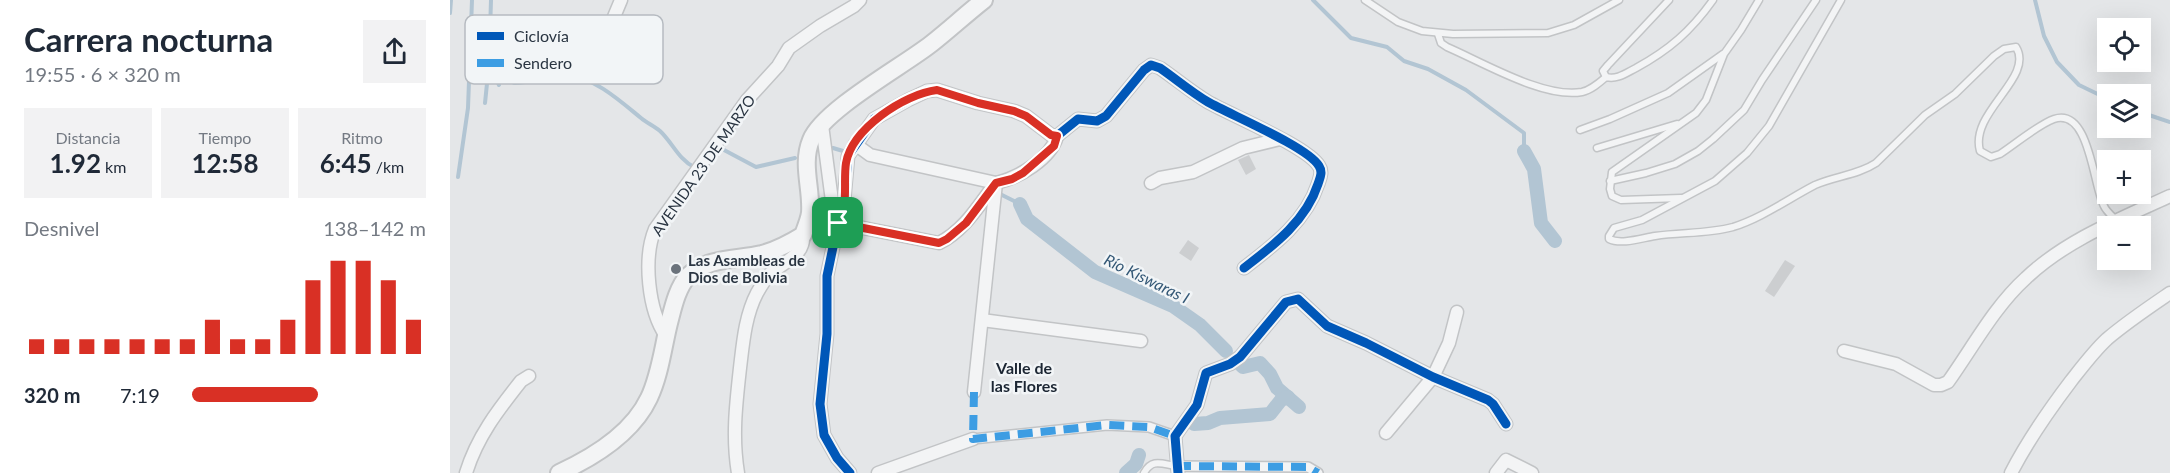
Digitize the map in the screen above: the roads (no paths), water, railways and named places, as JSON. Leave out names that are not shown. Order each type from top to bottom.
[{"type":"street","points":[[615,15],[621,0]]},
{"type":"street","name":"AVENIDA 23 DE MARZO","points":[[666,336],[660,327],[650,282],[649,251],[655,229],[747,100],[778,66],[789,48],[860,0]]},
{"type":"street","points":[[738,473],[734,450],[734,415],[743,342],[750,311],[764,280],[804,244],[803,235],[810,212],[806,170],[808,147],[813,135],[851,100],[932,44],[984,0]]},
{"type":"street","points":[[855,144],[870,155],[996,183],[1012,179],[1023,173],[1054,146],[1057,136],[1078,118],[1097,121],[1106,116],[1144,70],[1151,65],[1160,68],[1207,102],[1301,150],[1319,166],[1321,174],[1316,192],[1300,219],[1270,248],[1244,268]]},
{"type":"street","points":[[850,473],[837,458],[824,435],[820,404],[827,334],[827,276],[838,223],[843,212],[848,156],[855,144],[874,119],[927,91],[937,90],[1014,111],[1026,116],[1051,135],[1057,136]]},
{"type":"street","points":[[822,125],[834,216],[838,223],[939,243],[966,223],[996,183]]},
{"type":"street","points":[[1151,183],[1160,178],[1193,172],[1243,148],[1280,139]]},
{"type":"street","points":[[974,392],[996,183]]},
{"type":"street","points":[[2125,216],[2170,196]]},
{"type":"street","points":[[1844,351],[1896,364],[1934,385],[1948,382],[2000,305],[2026,278],[2058,252],[2097,230]]},
{"type":"street","points":[[559,473],[591,457],[624,432],[650,398],[682,286],[692,273],[711,262],[772,251],[803,235]]},
{"type":"street","points":[[2011,473],[2031,437],[2081,368],[2105,341],[2134,317],[2170,293]]},
{"type":"street","points":[[1318,473],[1308,467],[1177,470],[1174,436],[1197,405],[1206,373],[1230,364],[1240,357],[1286,302],[1293,299],[1298,299],[1327,326],[1433,377],[1488,399],[1506,424]]},
{"type":"street","points":[[1386,433],[1433,377],[1449,343],[1458,312]]},
{"type":"street","points":[[982,320],[1141,341]]},
{"type":"street","points":[[466,473],[471,456],[484,430],[521,381],[529,376]]},
{"type":"street","points":[[878,473],[973,439],[1107,425],[1149,427],[1174,436]]},
{"type":"street","points":[[1496,473],[1506,460],[1532,473]]},
{"type":"lane","points":[[1365,0],[1398,22],[1438,34],[1548,33],[1574,25],[1619,0]]},
{"type":"lane","points":[[1669,0],[1603,71],[1606,77],[1613,79],[1621,76],[1660,55],[1677,42],[1713,0]]},
{"type":"lane","points":[[1685,198],[1621,200],[1612,196],[1610,181],[1612,172],[1696,113],[1706,100],[1724,54],[1759,0]]},
{"type":"lane","points":[[1610,181],[1675,164],[1698,152],[1713,139],[1744,111],[1816,0]]},
{"type":"lane","points":[[1841,0],[1769,126],[1747,153],[1715,181],[1685,198],[1642,220],[1614,228],[1609,236],[1610,239],[1617,241],[1661,235],[1693,234],[1732,227],[1763,214],[1817,184],[1868,169],[1924,115],[1955,94],[1994,56],[2012,47],[2016,47],[2020,53],[2019,68],[1988,112],[1979,135],[1980,151],[1991,157],[2000,154],[2055,118],[2068,119],[2079,127],[2085,140],[2094,180],[2104,207],[2112,216]]},
{"type":"lane","points":[[1438,34],[1441,42],[1447,47],[1514,78],[1546,88],[1584,92],[1606,77]]},
{"type":"lane","points":[[1580,130],[1668,93],[1724,54]]},
{"type":"lane","points":[[1597,148],[1683,122]]},
{"type":"lane","points":[[1144,473],[1155,462],[1177,470]]},
{"type":"waterway","points":[[450,13],[451,0]]},
{"type":"waterway","points":[[471,15],[472,0]]},
{"type":"waterway","points":[[491,0],[491,15]]},
{"type":"waterway","points":[[1313,0],[1351,38],[1387,47],[1404,61],[1428,69],[1466,90],[1524,133],[1524,151]]},
{"type":"waterway","points":[[2035,0],[2044,36],[2057,62],[2079,85],[2097,94]]},
{"type":"waterway","points":[[458,177],[468,108],[469,84]]},
{"type":"waterway","points":[[485,103],[487,84]]},
{"type":"waterway","name":"Río Kiswaras I","points":[[595,84],[660,131],[684,160],[694,167]]},
{"type":"waterway","points":[[2151,116],[2170,122]]},
{"type":"waterway","name":"Río Kiswaras I","points":[[833,148],[843,151]]},
{"type":"waterway","name":"Río Kiswaras I","points":[[724,150],[756,167],[795,158]]},
{"type":"waterway","points":[[1524,151],[1534,169],[1541,223],[1555,241]]},
{"type":"waterway","name":"Río Kiswaras I","points":[[1000,194],[1020,204]]},
{"type":"waterway","name":"Río Kiswaras I","points":[[1020,204],[1027,219],[1095,272],[1173,306],[1200,325],[1226,351]]},
{"type":"waterway","points":[[1240,364],[1243,367],[1260,363],[1270,374],[1277,388],[1299,407]]},
{"type":"waterway","points":[[1194,424],[1208,423],[1220,418],[1270,414],[1281,400],[1288,397]]},
{"type":"waterway","points":[[1126,473],[1136,464],[1139,455]]},
{"type":"place","name":"Las Asambleas de Dios de Bolivia","points":[[676,269]]},
{"type":"district","name":"Valle de las Flores","points":[[1024,376]]}]
